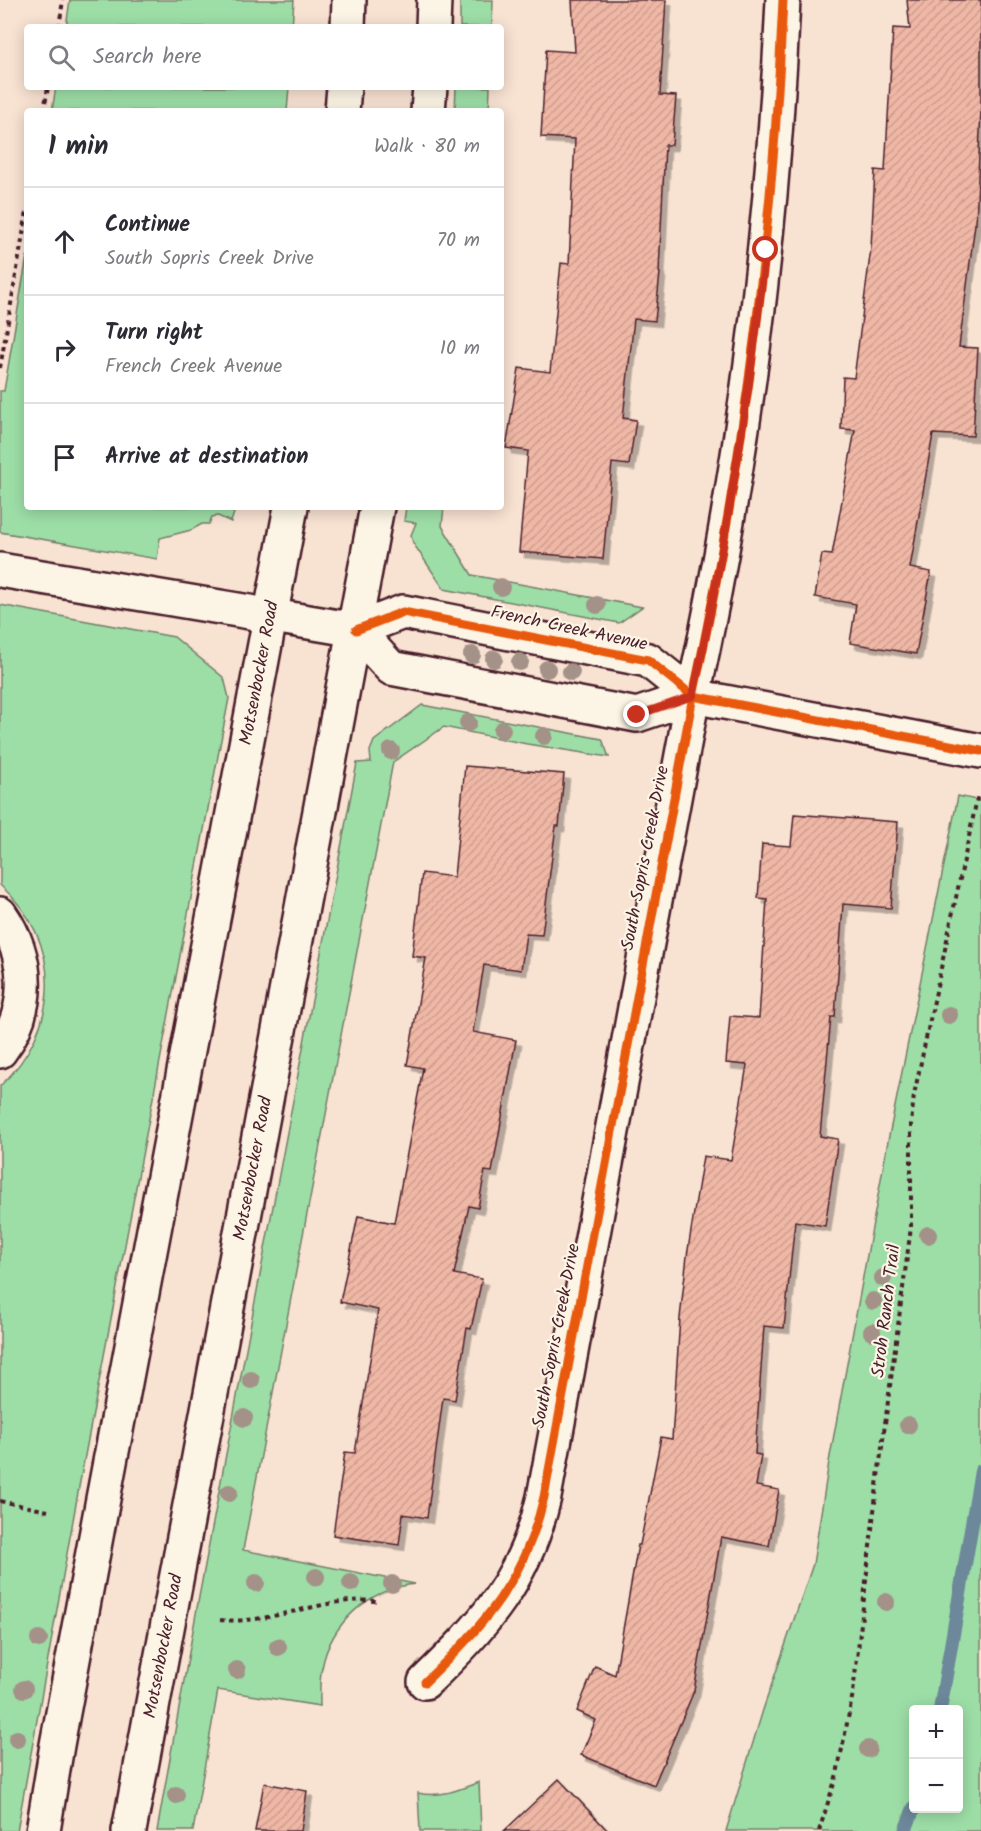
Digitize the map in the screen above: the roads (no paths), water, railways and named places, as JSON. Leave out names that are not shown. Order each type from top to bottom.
[{"type":"street","points":[[348,24],[350,0]]},
{"type":"street","points":[[433,24],[434,0]]},
{"type":"street","name":"South Sopris Creek Drive","points":[[425,1682],[472,1635],[503,1596],[524,1559],[539,1517],[722,548],[745,414],[756,335],[774,163],[783,0]]},
{"type":"street","points":[[342,108],[344,90]]},
{"type":"street","points":[[428,108],[430,90]]},
{"type":"street","name":"Motsenbocker Road","points":[[43,1831],[290,510]]},
{"type":"street","name":"Motsenbocker Road","points":[[129,1831],[356,630],[376,510]]},
{"type":"street","points":[[0,570],[356,630]]},
{"type":"street","name":"French Creek Avenue","points":[[693,696],[637,715],[391,668],[356,630],[403,612],[648,660],[693,696],[981,751]]},
{"type":"street","points":[[0,914],[10,929],[19,951],[24,971],[24,989],[22,1007],[16,1024],[0,1051]]},
{"type":"waterway","points":[[941,1705],[981,1471]]},
{"type":"waterway","points":[[905,1831],[912,1813]]}]
